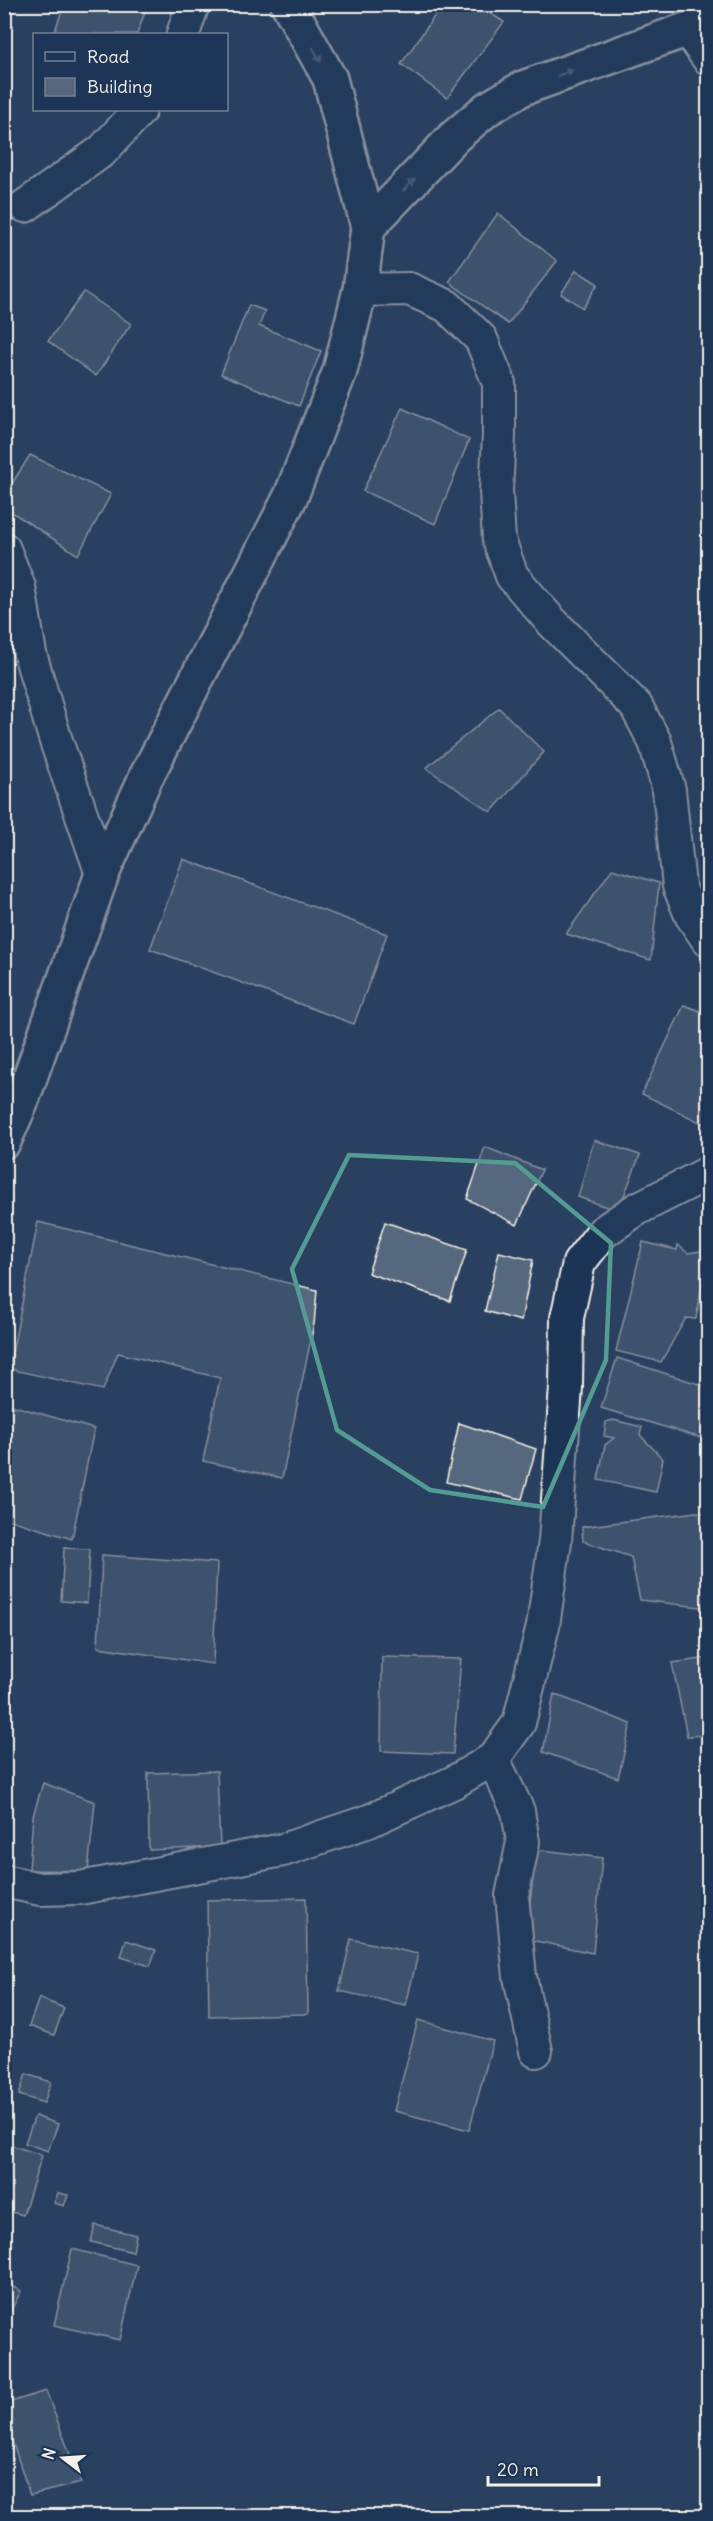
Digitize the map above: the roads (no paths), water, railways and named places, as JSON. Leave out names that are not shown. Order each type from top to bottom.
[{"type":"street","points":[[183,33],[193,4]]},
{"type":"street","points":[[4,1142],[22,1100],[102,874],[146,777],[291,496],[340,371],[360,290],[368,227],[330,79],[288,4]]},
{"type":"street","points":[[368,227],[454,137],[487,109],[523,88],[698,26],[708,58]]},
{"type":"street","points":[[25,206],[102,150],[139,111]]},
{"type":"street","points":[[360,290],[408,289],[447,306],[481,339],[499,383],[496,491],[498,530],[499,540],[512,576],[550,620],[636,706],[655,742],[669,790],[679,886],[691,915],[708,940]]},
{"type":"street","points":[[4,549],[19,587],[30,654],[55,738],[102,874]]},
{"type":"street","points":[[4,1881],[40,1889],[80,1888],[283,1850],[369,1821],[454,1782],[493,1759],[519,1723],[543,1626],[555,1541],[566,1387],[567,1318],[579,1263],[603,1232],[637,1209],[708,1173]]},
{"type":"street","points":[[493,1759],[518,1811],[523,1842],[512,1896],[520,1977],[536,2051]]}]
